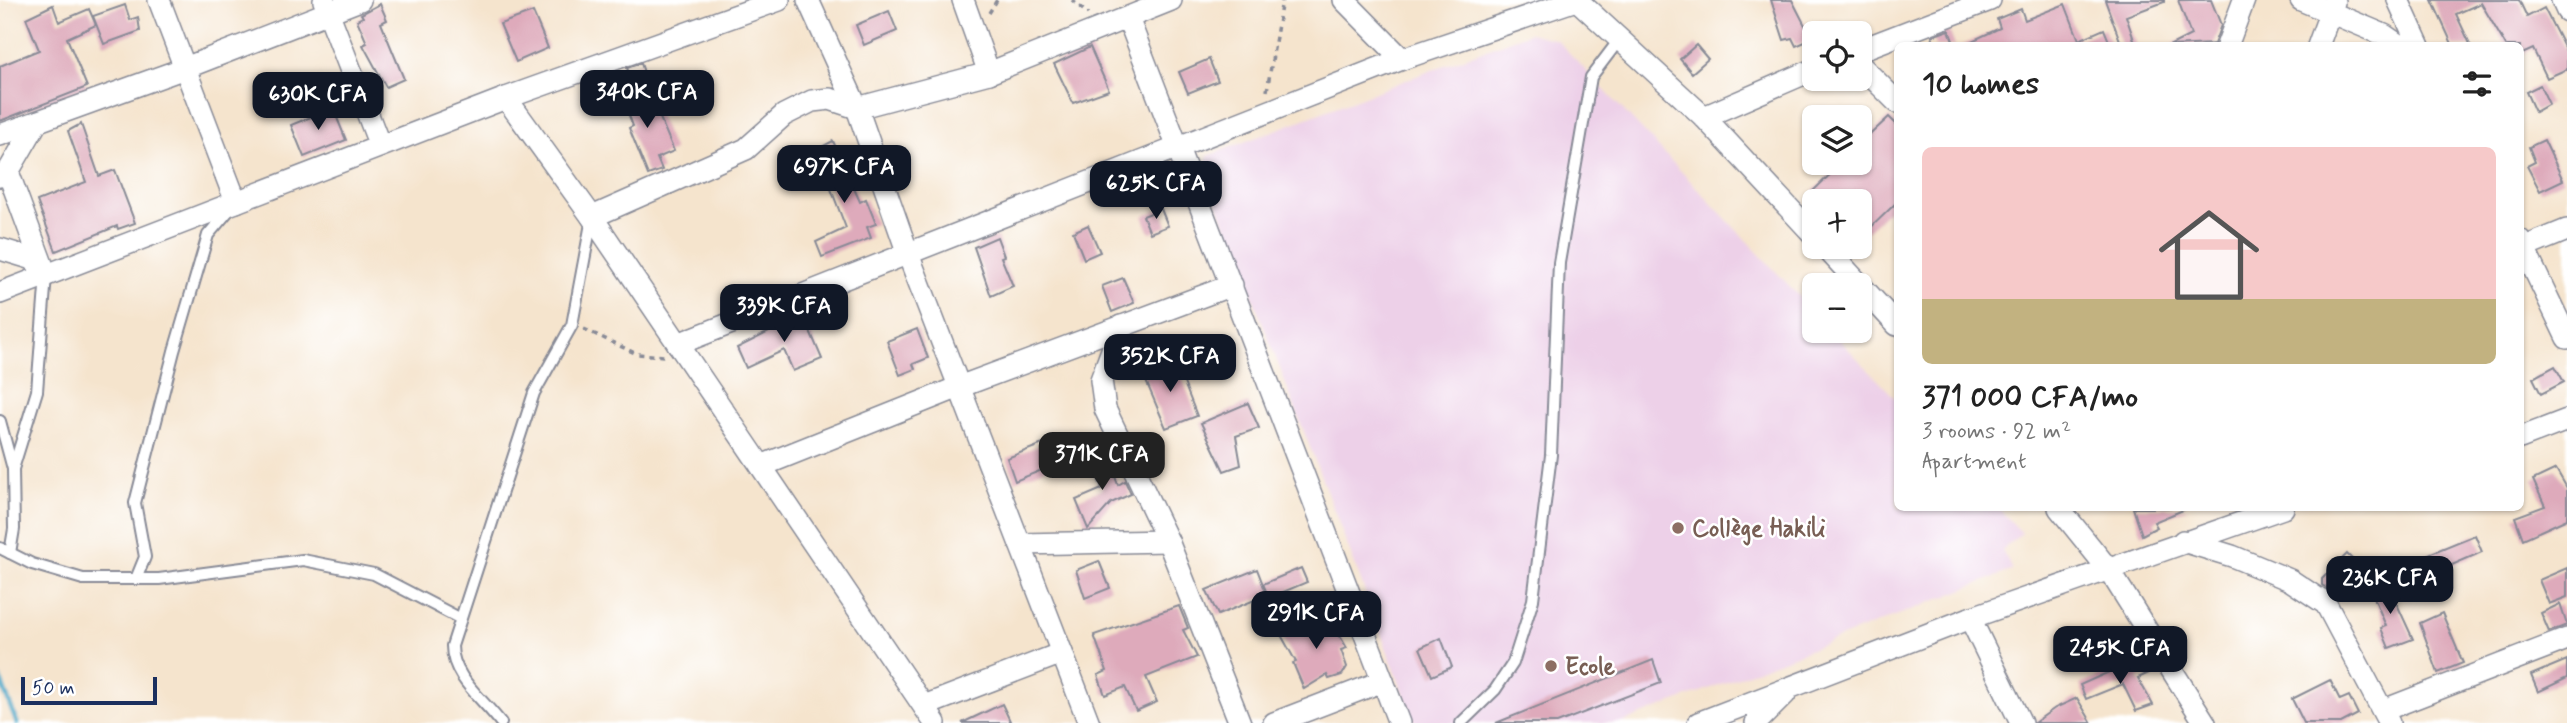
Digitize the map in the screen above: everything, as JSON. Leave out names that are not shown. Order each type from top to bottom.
[{"type":"street","points":[[159,0],[236,202]]},
{"type":"street","points":[[0,135],[185,68],[326,6],[360,0]]},
{"type":"street","points":[[0,293],[506,98],[779,0]]},
{"type":"street","points":[[808,0],[857,108],[908,254],[1089,723]]},
{"type":"street","points":[[963,0],[989,73]]},
{"type":"street","points":[[592,217],[747,149],[784,116],[812,101],[830,99],[857,108],[989,73],[1171,0]]},
{"type":"street","points":[[1344,0],[1402,59]]},
{"type":"street","points":[[681,349],[908,254],[1402,59],[1576,0],[1704,117],[1802,222]]},
{"type":"street","points":[[1872,45],[1990,0]]},
{"type":"street","points":[[2228,42],[2244,0]]},
{"type":"street","points":[[2301,0],[2333,7],[2393,42]]},
{"type":"street","points":[[2398,0],[2417,42]]},
{"type":"street","points":[[2562,0],[2567,11]]},
{"type":"street","points":[[326,6],[380,146]]},
{"type":"street","points":[[2320,42],[2333,7]]},
{"type":"street","points":[[1128,18],[1399,723]]},
{"type":"street","points":[[1704,117],[1802,75]]},
{"type":"street","points":[[1872,77],[1894,99]]},
{"type":"street","points":[[506,98],[592,217],[929,714],[1062,653]]},
{"type":"street","points":[[37,122],[4,174],[47,275]]},
{"type":"street","points":[[2524,245],[2567,230]]},
{"type":"street","points":[[0,249],[33,259],[47,275]]},
{"type":"street","points":[[2524,252],[2567,338]]},
{"type":"street","points":[[1836,259],[1894,322]]},
{"type":"street","points":[[761,466],[959,387],[1232,285]]},
{"type":"street","points":[[1121,326],[1103,370],[1101,392],[1105,409],[1168,541],[1240,723]]},
{"type":"street","points":[[2524,436],[2567,420]]},
{"type":"street","points":[[2061,511],[2109,570],[2205,723]]},
{"type":"street","points":[[1698,723],[1970,618],[2274,511]]},
{"type":"street","points":[[1020,544],[1168,541]]},
{"type":"street","points":[[2183,541],[2232,556],[2290,580],[2326,604],[2387,717],[2567,639]]},
{"type":"street","points":[[1970,618],[2021,723]]},
{"type":"street","points":[[1274,723],[1383,681]]},
{"type":"street","points":[[1756,723],[1789,690]]},
{"type":"lane","points":[[1461,723],[1496,690],[1513,663],[1533,600],[1550,456],[1559,262],[1591,77],[1619,40]]},
{"type":"lane","points":[[136,579],[145,556],[135,503],[174,351],[208,235],[236,202]]},
{"type":"lane","points":[[501,723],[452,660],[459,618],[534,393],[572,325],[592,217]]},
{"type":"lane","points":[[13,469],[37,391],[47,275]]},
{"type":"lane","points":[[0,421],[13,469],[14,529],[5,551],[32,564],[83,579],[136,579],[220,572],[303,560],[374,574],[459,618]]},
{"type":"path","points":[[985,21],[997,0]]},
{"type":"path","points":[[1265,113],[1282,0]]},
{"type":"path","points":[[572,325],[600,334],[636,354],[663,357],[681,349]]},
{"type":"shaded area","points":[[1529,33],[1557,40],[1802,299],[1802,343],[1842,343],[1894,397],[1894,511],[2001,511],[2022,533],[2002,550],[2013,570],[1621,723],[1415,723],[1204,169],[1208,156]]},
{"type":"building","points":[[1771,0],[1792,0],[1803,21],[1802,43],[1796,46],[1792,38],[1784,40]]},
{"type":"building","points":[[2105,0],[2164,0],[2126,16],[2135,42],[2121,42]]},
{"type":"building","points":[[2178,0],[2211,0],[2221,25],[2215,42],[2177,42],[2191,35]]},
{"type":"building","points":[[2432,0],[2519,0],[2527,17],[2544,8],[2567,53],[2567,69],[2547,78],[2533,49],[2524,53],[2524,42],[2504,42],[2481,3],[2456,14],[2469,42],[2451,42]]},
{"type":"building","points":[[380,4],[387,20],[381,23],[404,79],[386,87],[363,45],[367,43],[357,20],[363,17],[361,14]]},
{"type":"building","points":[[2065,4],[2079,40],[2104,29],[2109,42],[1970,42],[2000,28],[1997,19],[2021,9],[2025,20]]},
{"type":"building","points":[[53,5],[59,22],[89,9],[96,25],[67,38],[87,87],[0,121],[0,66],[39,50],[26,18]]},
{"type":"building","points":[[125,5],[130,20],[138,17],[140,31],[104,44],[93,16]]},
{"type":"building","points":[[889,11],[897,31],[864,45],[856,25]]},
{"type":"building","points":[[533,12],[548,48],[516,62],[500,24]]},
{"type":"building","points":[[1949,30],[1954,42],[1934,42],[1932,36]]},
{"type":"building","points":[[1696,45],[1708,59],[1692,73],[1680,59]]},
{"type":"building","points":[[1090,47],[1109,90],[1073,103],[1054,64]]},
{"type":"building","points":[[1209,59],[1218,81],[1188,93],[1179,72]]},
{"type":"building","points":[[641,63],[645,76],[632,81],[627,68]]},
{"type":"building","points":[[2540,85],[2549,104],[2535,112],[2526,92]]},
{"type":"building","points":[[647,87],[674,151],[657,158],[662,170],[648,175],[629,128],[633,126],[622,97]]},
{"type":"building","points":[[333,108],[346,140],[304,157],[291,125]]},
{"type":"building","points":[[1889,117],[1894,122],[1894,205],[1872,226],[1872,189],[1815,189],[1830,175],[1872,175],[1872,133]]},
{"type":"building","points":[[81,124],[99,176],[115,170],[135,223],[118,229],[117,226],[56,251],[37,201],[86,182],[68,131]]},
{"type":"building","points":[[2544,140],[2563,180],[2540,191],[2527,166],[2535,162],[2529,147]]},
{"type":"building","points":[[833,141],[860,202],[866,199],[876,224],[867,227],[871,238],[822,257],[816,242],[846,228],[816,150]]},
{"type":"building","points":[[1161,209],[1168,226],[1150,233],[1143,216]]},
{"type":"building","points":[[1088,225],[1100,252],[1084,259],[1073,232]]},
{"type":"building","points":[[997,237],[1004,256],[1001,257],[1013,286],[991,296],[974,247]]},
{"type":"building","points":[[1123,278],[1134,303],[1112,312],[1102,286]]},
{"type":"building","points":[[802,312],[822,359],[793,371],[784,350],[746,368],[737,348],[769,332],[767,327]]},
{"type":"building","points":[[917,329],[928,358],[913,364],[915,369],[900,375],[887,341]]},
{"type":"building","points":[[1175,360],[1197,416],[1166,428],[1143,374]]},
{"type":"building","points":[[2555,366],[2564,382],[2541,394],[2533,378]]},
{"type":"building","points":[[1248,403],[1259,428],[1236,436],[1241,465],[1224,471],[1201,423]]},
{"type":"building","points":[[1053,440],[1062,462],[1015,481],[1007,458]]},
{"type":"building","points":[[1108,455],[1118,485],[1125,481],[1131,494],[1111,503],[1088,529],[1076,500],[1102,489],[1091,461]]},
{"type":"building","points":[[2556,469],[2567,488],[2567,519],[2523,539],[2515,517],[2545,506],[2533,480]]},
{"type":"building","points":[[2134,511],[2181,511],[2154,522],[2157,527],[2142,535]]},
{"type":"building","points":[[2475,535],[2482,552],[2431,574],[2432,576],[2398,587],[2392,569]]},
{"type":"building","points":[[2347,554],[2359,566],[2331,592],[2322,585],[2322,579]]},
{"type":"building","points":[[1099,561],[1110,588],[1085,598],[1076,570]]},
{"type":"building","points":[[1301,568],[1307,582],[1269,598],[1263,584]]},
{"type":"building","points":[[2567,568],[2567,597],[2549,604],[2539,580]]},
{"type":"building","points":[[1257,569],[1267,595],[1218,615],[1206,590]]},
{"type":"building","points":[[2362,569],[2396,602],[2413,639],[2389,648],[2381,628],[2386,626]]},
{"type":"building","points":[[2560,604],[2567,625],[2549,632],[2541,613]]},
{"type":"building","points":[[1179,606],[1188,628],[1183,630],[1197,657],[1146,677],[1157,702],[1136,711],[1125,687],[1105,695],[1098,675],[1107,671],[1094,635]]},
{"type":"building","points":[[2442,613],[2463,663],[2438,673],[2420,623]]},
{"type":"building","points":[[1313,617],[1315,625],[1329,618],[1347,648],[1341,650],[1347,667],[1342,675],[1329,679],[1327,675],[1304,689],[1293,663],[1296,662],[1281,635]]},
{"type":"building","points":[[1441,638],[1452,667],[1432,676],[1420,648]]},
{"type":"building","points":[[1653,660],[1661,683],[1557,723],[1496,723]]},
{"type":"building","points":[[2567,660],[2567,678],[2538,692],[2531,675]]},
{"type":"building","points":[[2114,664],[2147,674],[2138,678],[2153,705],[2136,711],[2123,684],[2086,699],[2080,685],[2116,669]]},
{"type":"building","points":[[2330,680],[2340,700],[2349,696],[2358,714],[2341,723],[2304,723],[2292,699]]},
{"type":"building","points":[[2077,698],[2092,723],[2034,723],[2055,708]]},
{"type":"building","points":[[1002,704],[1011,723],[962,723]]},
{"type":"waterway","points":[[0,679],[17,723]]},
{"type":"place","name":"Collège Hakili","points":[[1678,528]]},
{"type":"place","name":"Ecole","points":[[1551,666]]}]
